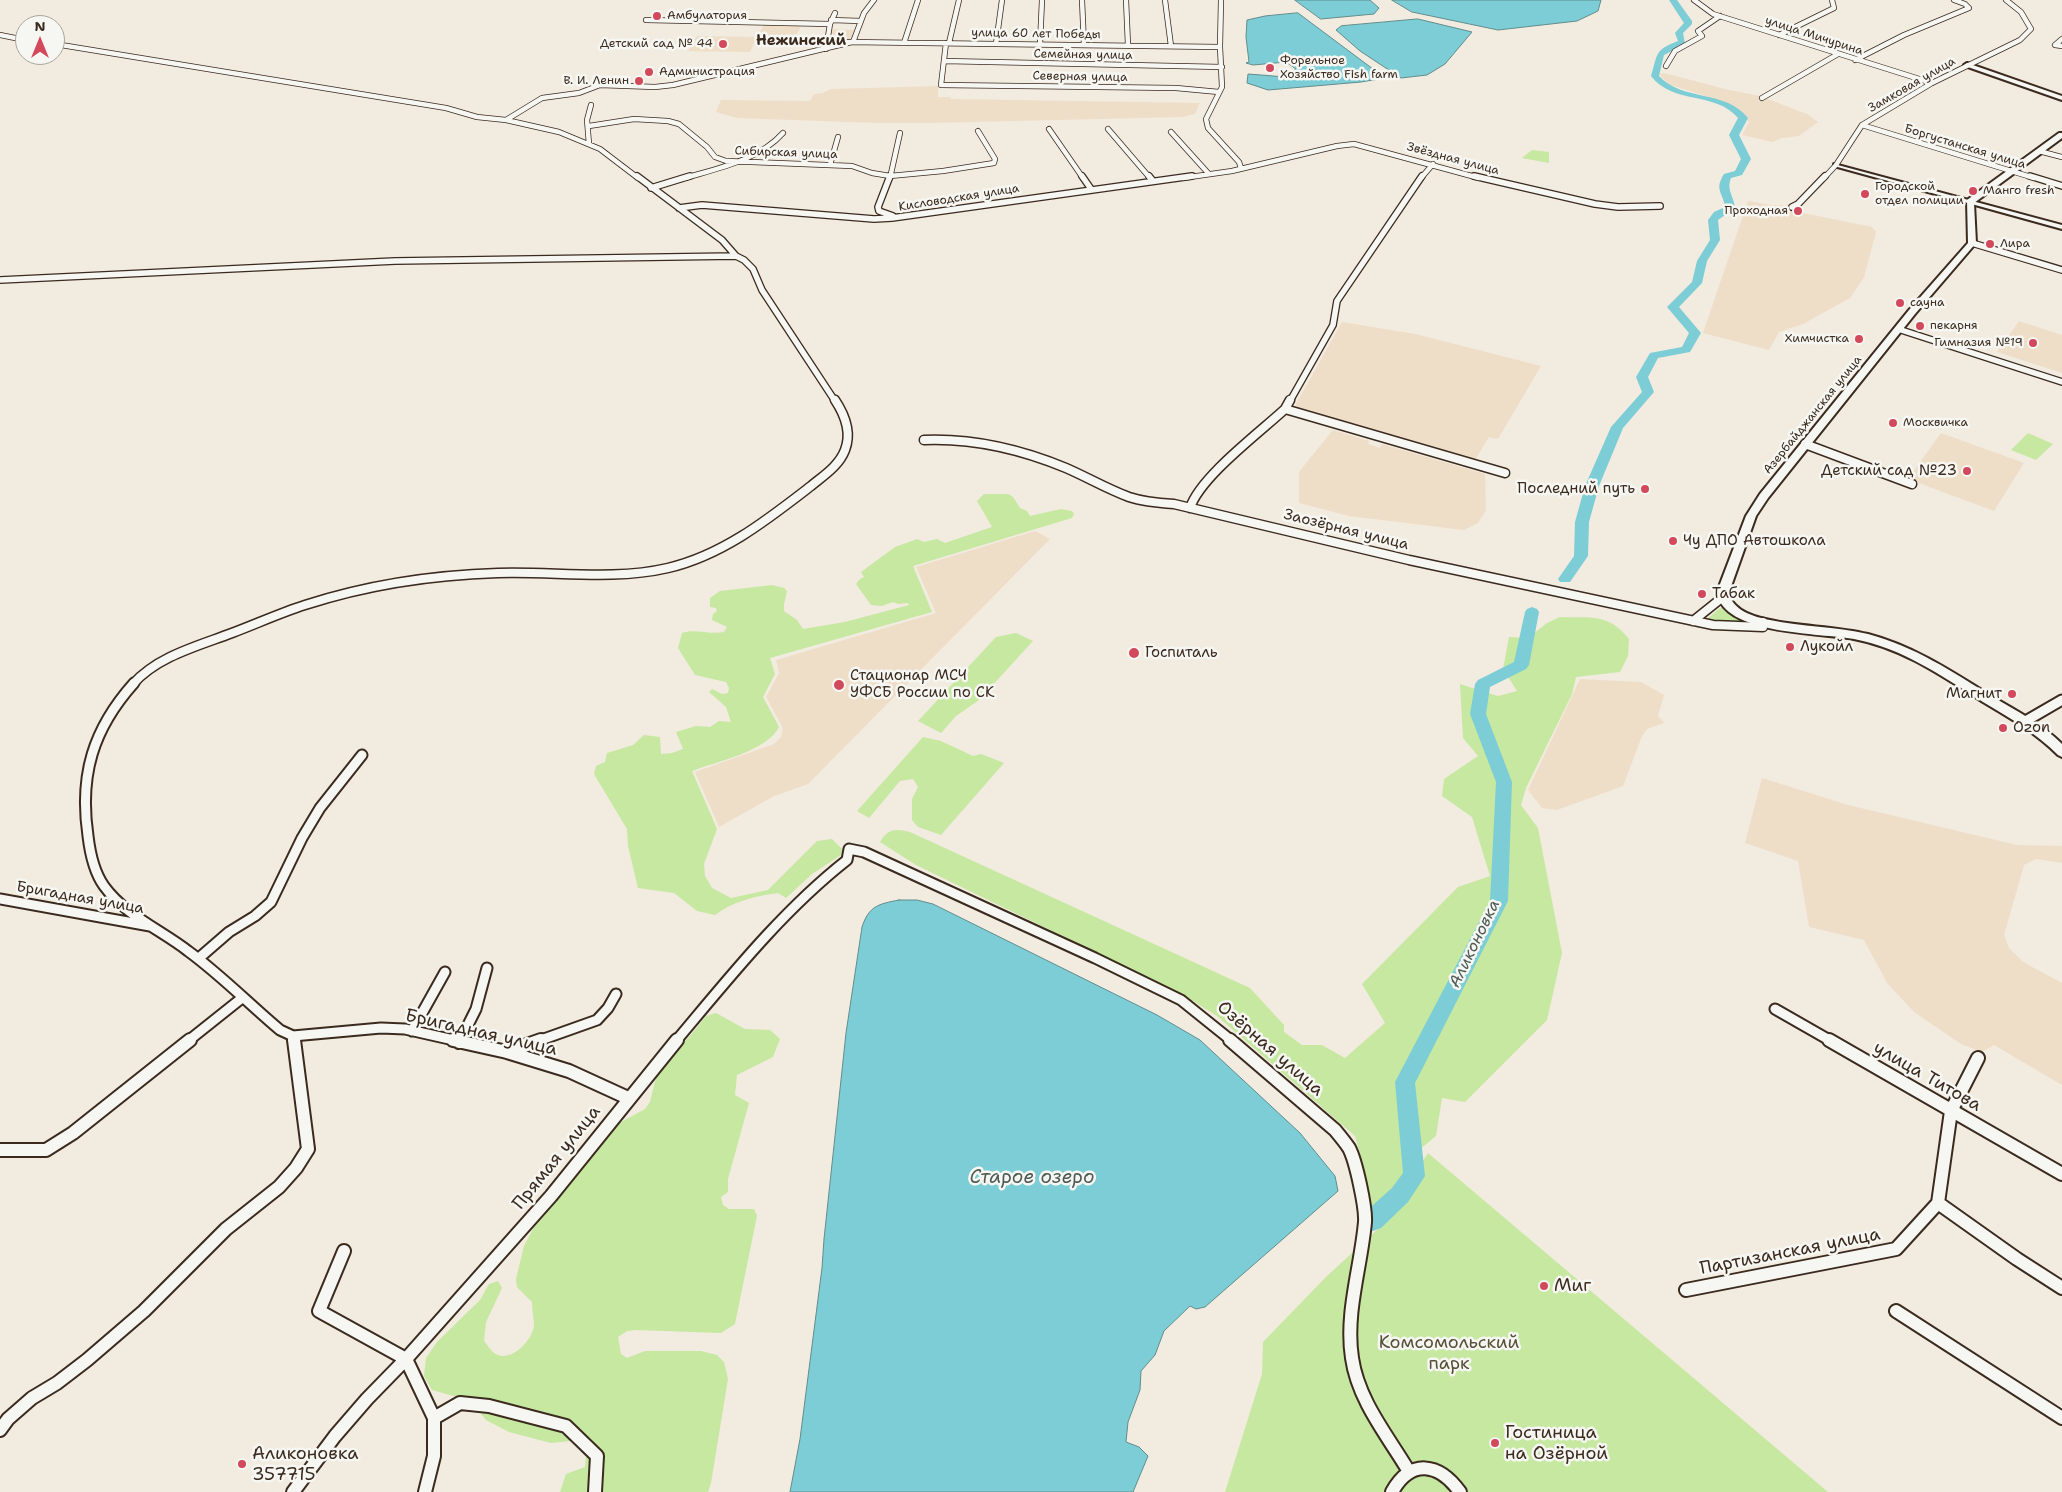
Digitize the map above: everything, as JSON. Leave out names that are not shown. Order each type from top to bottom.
[{"type":"main road","points":[[1972,243],[1970,202],[2062,135]]},
{"type":"main road","name":"Азербайджанская улица","points":[[1723,597],[1723,592],[1751,516],[1764,496],[1898,329],[1972,243]]},
{"type":"main road","points":[[1723,597],[1741,615],[1763,622],[1858,636],[1899,647],[1937,668],[2024,722],[2044,735],[2062,752]]},
{"type":"street","points":[[853,42],[860,21],[864,18],[870,3],[874,0]]},
{"type":"street","points":[[904,43],[918,0]]},
{"type":"street","points":[[944,61],[959,0]]},
{"type":"street","points":[[996,44],[1002,0]]},
{"type":"street","points":[[1040,44],[1042,0]]},
{"type":"street","points":[[1082,0],[1084,45]]},
{"type":"street","points":[[1126,0],[1128,45]]},
{"type":"street","points":[[1165,0],[1171,46]]},
{"type":"street","points":[[1221,0],[1220,47],[1222,87],[1206,119],[1208,128],[1239,162],[1241,168]]},
{"type":"street","name":"улица Мичурина","points":[[1694,0],[1706,10],[1720,16],[1932,83]]},
{"type":"street","points":[[1779,35],[1834,8],[1832,0]]},
{"type":"street","points":[[1855,60],[1904,35],[1969,8],[1965,4],[1954,0]]},
{"type":"street","name":"Замковая улица","points":[[1792,207],[1798,204],[1836,165],[1862,125],[1932,83],[2020,40],[2028,34],[2031,29],[2027,19],[2006,0]]},
{"type":"street","points":[[826,49],[831,22],[835,13]]},
{"type":"street","points":[[1666,66],[1667,58],[1670,55],[1702,36],[1698,31],[1720,16]]},
{"type":"street","points":[[646,20],[860,21]]},
{"type":"street","points":[[0,35],[15,38]]},
{"type":"street","points":[[2062,39],[2055,45],[2062,46]]},
{"type":"street","name":"улица 60 лет Победы","points":[[828,42],[1220,47]]},
{"type":"street","name":"улица 60 лет Победы","points":[[506,120],[542,98],[579,93],[600,85],[655,87],[673,85],[853,42]]},
{"type":"street","name":"Бригадная улица","points":[[65,46],[446,108],[477,117],[506,120],[558,132],[600,149],[722,240],[736,256],[744,260],[753,269],[762,290],[844,414],[847,425],[847,446],[841,459],[764,523],[734,542],[702,557],[674,566],[643,572],[498,574],[459,576],[384,585],[348,592],[306,605],[162,662],[142,675],[127,691],[114,711],[94,748],[86,769],[85,790],[91,862],[104,886],[124,906],[199,958],[280,1030],[293,1036],[381,1028],[412,1031],[507,1052],[569,1071],[628,1098]]},
{"type":"street","points":[[1762,98],[1838,54]]},
{"type":"street","name":"Семейная улица","points":[[944,61],[1222,67]]},
{"type":"street","name":"Северная улица","points":[[944,61],[941,85],[1176,88],[1219,92]]},
{"type":"street","points":[[1968,65],[2062,98]]},
{"type":"street","points":[[589,144],[587,120],[591,105]]},
{"type":"street","name":"Сибирская улица","points":[[589,126],[619,120],[671,121],[679,124],[707,147],[715,157],[735,162],[859,167],[872,173],[890,176],[936,172],[994,163],[995,159],[978,131]]},
{"type":"street","name":"Боргустанская улица","points":[[1862,125],[2010,172],[2062,186]]},
{"type":"street","points":[[1049,129],[1091,189]]},
{"type":"street","points":[[1108,129],[1153,181]]},
{"type":"street","points":[[1171,132],[1208,173]]},
{"type":"street","points":[[651,188],[735,162],[773,145],[783,133]]},
{"type":"street","points":[[898,217],[879,211],[878,207],[893,169],[900,133]]},
{"type":"street","points":[[830,165],[838,137]]},
{"type":"street","name":"Звёздная улица","points":[[1241,168],[1354,144],[1487,180],[1609,207],[1660,206]]},
{"type":"street","points":[[2039,150],[2062,157]]},
{"type":"street","points":[[1190,508],[1194,496],[1205,482],[1285,409],[1333,325],[1337,301],[1415,184],[1433,164]]},
{"type":"street","points":[[1836,165],[2062,227]]},
{"type":"street","name":"Кисловодская улица","points":[[679,208],[702,205],[874,219],[1232,171],[1241,168]]},
{"type":"street","points":[[1972,243],[2062,270]]},
{"type":"street","points":[[0,280],[395,261],[736,256]]},
{"type":"street","points":[[1898,329],[2062,382]]},
{"type":"street","points":[[1285,409],[1505,473]]},
{"type":"street","name":"Заозёрная улица","points":[[924,440],[948,438],[989,443],[1067,468],[1106,489],[1139,500],[1190,508],[1409,560],[1714,625],[1763,628],[1763,622]]},
{"type":"street","points":[[1805,444],[1912,484]]},
{"type":"street","points":[[1693,621],[1723,597]]},
{"type":"street","points":[[2024,722],[2062,700]]},
{"type":"street","points":[[199,958],[229,932],[255,916],[271,902],[302,838],[320,808],[362,755]]},
{"type":"street","name":"Прямая улица","points":[[293,1492],[335,1436],[367,1399],[406,1359],[551,1196],[628,1098],[726,981],[815,885],[847,860],[850,849]]},
{"type":"street","name":"Озёрная улица","points":[[850,849],[859,850],[873,856],[1096,958],[1181,1000],[1205,1018],[1336,1130],[1349,1148],[1356,1166],[1365,1220],[1351,1326],[1352,1359],[1364,1399],[1408,1470]]},
{"type":"street","name":"Бригадная улица","points":[[0,899],[155,927]]},
{"type":"street","points":[[459,1042],[472,1023],[482,986],[482,977],[487,968]]},
{"type":"street","points":[[412,1031],[445,972]]},
{"type":"street","points":[[507,1052],[596,1020],[608,1008],[616,994]]},
{"type":"street","points":[[0,1150],[46,1150],[73,1133],[242,998]]},
{"type":"street","name":"улица Титова","points":[[1775,1009],[2062,1174]]},
{"type":"street","points":[[0,1430],[8,1419],[32,1398],[57,1383],[87,1360],[144,1311],[226,1229],[280,1187],[296,1168],[308,1149],[293,1036]]},
{"type":"street","points":[[1978,1058],[1951,1111],[1938,1203],[2017,1259],[2062,1288]]},
{"type":"street","name":"Партизанская улица","points":[[1686,1290],[1896,1249],[1938,1203]]},
{"type":"street","points":[[344,1251],[319,1311],[406,1359],[434,1418],[434,1456],[425,1492]]},
{"type":"street","points":[[1896,1311],[2062,1418]]},
{"type":"street","points":[[434,1418],[460,1403],[489,1406],[566,1426],[597,1456],[594,1492]]},
{"type":"street","points":[[1392,1492],[1397,1480],[1408,1470],[1424,1467],[1442,1473],[1456,1485],[1460,1492]]},
{"type":"shaded area","points":[[764,25],[801,26],[795,38],[757,37]]},
{"type":"shaded area","points":[[829,29],[855,30],[856,40],[852,42],[828,42]]},
{"type":"shaded area","name":"Детский сад № 44","points":[[697,36],[757,37],[750,52],[688,51]]},
{"type":"shaded area","points":[[1664,73],[1760,96],[1807,114],[1818,122],[1799,136],[1782,138],[1772,142],[1742,135],[1749,122],[1743,114],[1727,103],[1668,84],[1659,74]]},
{"type":"shaded area","points":[[938,86],[938,97],[950,97],[951,99],[1200,103],[1195,114],[1182,117],[931,123],[737,118],[716,112],[721,100],[810,101],[814,94],[823,93],[831,89]]},
{"type":"shaded area","points":[[1748,201],[1771,205],[1790,205],[1804,210],[1803,213],[1872,227],[1876,232],[1864,277],[1850,298],[1803,324],[1779,332],[1769,350],[1703,333]]},
{"type":"shaded area","name":"Гимназия №19","points":[[2019,321],[2062,335],[2062,373],[1997,352]]},
{"type":"shaded area","points":[[1342,322],[1415,334],[1541,366],[1498,439],[1489,437],[1475,460],[1300,410],[1297,407],[1296,404]]},
{"type":"shaded area","points":[[1333,430],[1369,441],[1368,444],[1380,448],[1382,444],[1485,474],[1486,510],[1478,523],[1464,530],[1349,516],[1299,503],[1299,472]]},
{"type":"shaded area","name":"Детский сад №23","points":[[1941,433],[2024,463],[1994,511],[1908,479]]},
{"type":"shaded area","name":"Стационар МСЧ УФСБ России по СК","points":[[1035,531],[1050,539],[808,784],[774,796],[719,827],[695,772],[774,744],[781,737],[783,728],[766,697],[779,673],[776,660],[936,613],[916,567]]},
{"type":"shaded area","points":[[1580,679],[1641,682],[1664,695],[1658,716],[1664,723],[1647,729],[1642,736],[1623,786],[1557,810],[1542,808],[1528,790]]},
{"type":"shaded area","points":[[1762,778],[1848,805],[2017,845],[2062,846],[2062,863],[2036,859],[2024,865],[2004,935],[2009,948],[2023,962],[2062,983],[2062,1085],[1994,1045],[1982,1052],[1961,1044],[1914,1012],[1887,983],[1864,940],[1809,927],[1798,861],[1745,843]]},
{"type":"green space","points":[[1532,150],[1549,152],[1549,163],[1522,158]]},
{"type":"green space","points":[[2028,433],[2053,444],[2036,460],[2011,450]]},
{"type":"green space","points":[[984,494],[1008,494],[1030,516],[1061,509],[1072,511],[1074,514],[1072,518],[913,566],[932,612],[770,658],[775,674],[763,697],[779,727],[773,736],[740,755],[692,771],[717,829],[704,864],[705,876],[712,888],[731,898],[768,890],[817,841],[832,839],[842,849],[841,855],[812,874],[786,898],[778,893],[753,898],[729,906],[715,915],[697,911],[674,893],[638,888],[628,846],[627,829],[594,774],[596,766],[605,762],[607,753],[633,745],[644,735],[660,737],[661,754],[672,753],[683,749],[676,732],[696,726],[710,727],[719,721],[731,722],[726,707],[709,692],[712,689],[722,694],[728,693],[729,688],[726,682],[695,675],[678,648],[682,633],[692,631],[724,632],[727,627],[712,620],[713,614],[717,611],[716,608],[710,607],[710,598],[720,591],[772,585],[784,588],[787,591],[784,611],[797,620],[803,629],[845,622],[909,605],[908,603],[898,604],[893,602],[882,606],[871,605],[856,584],[864,577],[861,572],[895,547],[917,539],[924,542],[937,539],[945,543],[992,527],[977,501]]},
{"type":"green space","points":[[1720,608],[1726,609],[1744,623],[1709,622],[1706,620]]},
{"type":"green space","points":[[1560,617],[1590,618],[1606,621],[1622,631],[1629,639],[1628,656],[1620,672],[1576,677],[1572,694],[1526,788],[1521,805],[1538,828],[1562,953],[1547,1020],[1465,1102],[1442,1098],[1436,1136],[1419,1150],[1414,1125],[1402,1123],[1408,1167],[1404,1176],[1377,1206],[1370,1206],[1363,1164],[1355,1136],[1217,1016],[1180,993],[916,865],[880,842],[886,834],[892,831],[910,832],[1250,988],[1284,1025],[1284,1032],[1302,1045],[1322,1045],[1345,1058],[1385,1023],[1362,984],[1458,887],[1490,876],[1472,817],[1442,796],[1444,779],[1478,756],[1463,738],[1460,684],[1498,696],[1517,691],[1503,669],[1509,637],[1528,638],[1547,623]]},
{"type":"green space","points":[[1016,633],[1033,641],[979,700],[956,716],[941,733],[918,721],[996,637]]},
{"type":"green space","points":[[923,737],[941,741],[973,756],[981,754],[1004,763],[941,835],[918,827],[912,820],[912,799],[918,787],[913,779],[900,781],[869,818],[857,811]]},
{"type":"green space","points":[[716,1013],[745,1029],[770,1030],[780,1039],[773,1057],[737,1075],[735,1095],[749,1103],[728,1179],[728,1192],[721,1197],[723,1205],[729,1209],[754,1209],[757,1216],[735,1324],[721,1333],[636,1330],[627,1331],[618,1337],[621,1354],[627,1358],[645,1351],[701,1351],[717,1355],[724,1362],[728,1379],[711,1483],[708,1492],[560,1492],[566,1474],[585,1467],[586,1456],[580,1440],[551,1443],[509,1432],[486,1420],[471,1401],[432,1390],[424,1376],[426,1358],[437,1342],[480,1300],[489,1284],[498,1281],[502,1288],[486,1322],[484,1341],[494,1353],[500,1356],[507,1356],[525,1344],[534,1326],[532,1302],[517,1287],[516,1279],[524,1246],[536,1223],[603,1137],[623,1121],[645,1109],[650,1102],[658,1069],[690,1036],[706,1016]]},
{"type":"green space","name":"Комсомольский парк","points":[[1428,1153],[1828,1492],[1225,1492],[1262,1374],[1263,1342],[1326,1277],[1378,1229]]},
{"type":"water","points":[[1295,0],[1370,0],[1379,8],[1374,14],[1321,19]]},
{"type":"water","points":[[1392,0],[1601,0],[1598,11],[1577,21],[1498,30],[1412,12]]},
{"type":"water","points":[[1298,13],[1385,78],[1361,82],[1268,90],[1247,83],[1248,74],[1286,77],[1296,69],[1286,62],[1253,65],[1246,63],[1249,62],[1246,37],[1247,20],[1265,16]]},
{"type":"water","points":[[1418,19],[1472,32],[1445,64],[1427,75],[1401,78],[1360,51],[1336,30],[1341,26]]},
{"type":"water","name":"Старое озеро","points":[[899,900],[917,900],[933,904],[1157,1015],[1200,1040],[1300,1133],[1335,1176],[1338,1191],[1205,1307],[1196,1309],[1190,1306],[1164,1331],[1155,1355],[1141,1371],[1140,1390],[1128,1422],[1126,1442],[1139,1447],[1148,1456],[1133,1492],[790,1492],[800,1439],[822,1268],[846,1033],[862,927],[868,914],[875,907]]},
{"type":"waterway","name":"Аликоновка","points":[[1565,579],[1581,556],[1582,522],[1592,486],[1617,427],[1648,392],[1642,377],[1654,355],[1686,350],[1695,333],[1673,307],[1697,283],[1702,261],[1715,240],[1713,220],[1718,214],[1730,208],[1729,199],[1723,186],[1724,182],[1727,176],[1739,173],[1746,159],[1734,135],[1743,118],[1736,109],[1725,103],[1673,90],[1662,84],[1655,76],[1660,54],[1682,42],[1679,33],[1688,24],[1688,21],[1673,0]]},
{"type":"waterway","name":"Аликоновка","points":[[1373,1220],[1400,1195],[1414,1176],[1405,1082],[1499,901],[1504,782],[1478,714],[1483,684],[1521,665],[1532,612]]},
{"type":"place","name":"Амбулатория","points":[[657,16]]},
{"type":"place","name":"Детский сад № 44","points":[[723,44]]},
{"type":"place","name":"Форельное Хозяйство Fish farm","points":[[1270,68]]},
{"type":"place","name":"Администрация","points":[[649,72]]},
{"type":"place","name":"В. И. Ленин","points":[[639,81]]},
{"type":"place","name":"Манго fresh","points":[[1973,191]]},
{"type":"place","name":"Городской отдел полиции","points":[[1865,194]]},
{"type":"place","name":"Проходная","points":[[1798,211]]},
{"type":"place","name":"Лира","points":[[1990,244]]},
{"type":"place","name":"сауна","points":[[1900,303]]},
{"type":"place","name":"пекарня","points":[[1920,326]]},
{"type":"place","name":"Химчистка","points":[[1859,339]]},
{"type":"place","name":"Гимназия №19","points":[[2033,343]]},
{"type":"place","name":"Москвичка","points":[[1893,423]]},
{"type":"place","name":"Детский сад №23","points":[[1967,471]]},
{"type":"place","name":"Последний путь","points":[[1645,489]]},
{"type":"place","name":"Чу ДПО Автошкола","points":[[1673,541]]},
{"type":"place","name":"Табак","points":[[1702,594]]},
{"type":"place","name":"Лукойл","points":[[1790,647]]},
{"type":"place","name":"Госпиталь","points":[[1134,653]]},
{"type":"place","name":"Стационар МСЧ УФСБ России по СК","points":[[839,685]]},
{"type":"place","name":"Магнит","points":[[2012,694]]},
{"type":"place","name":"Ozon","points":[[2003,728]]},
{"type":"place","name":"Миг","points":[[1544,1286]]},
{"type":"place","name":"Гостиница на Озёрной","points":[[1495,1443]]},
{"type":"place","name":"Аликоновка 357715","points":[[242,1464]]},
{"type":"district","name":"Нежинский","points":[[801,41]]}]
